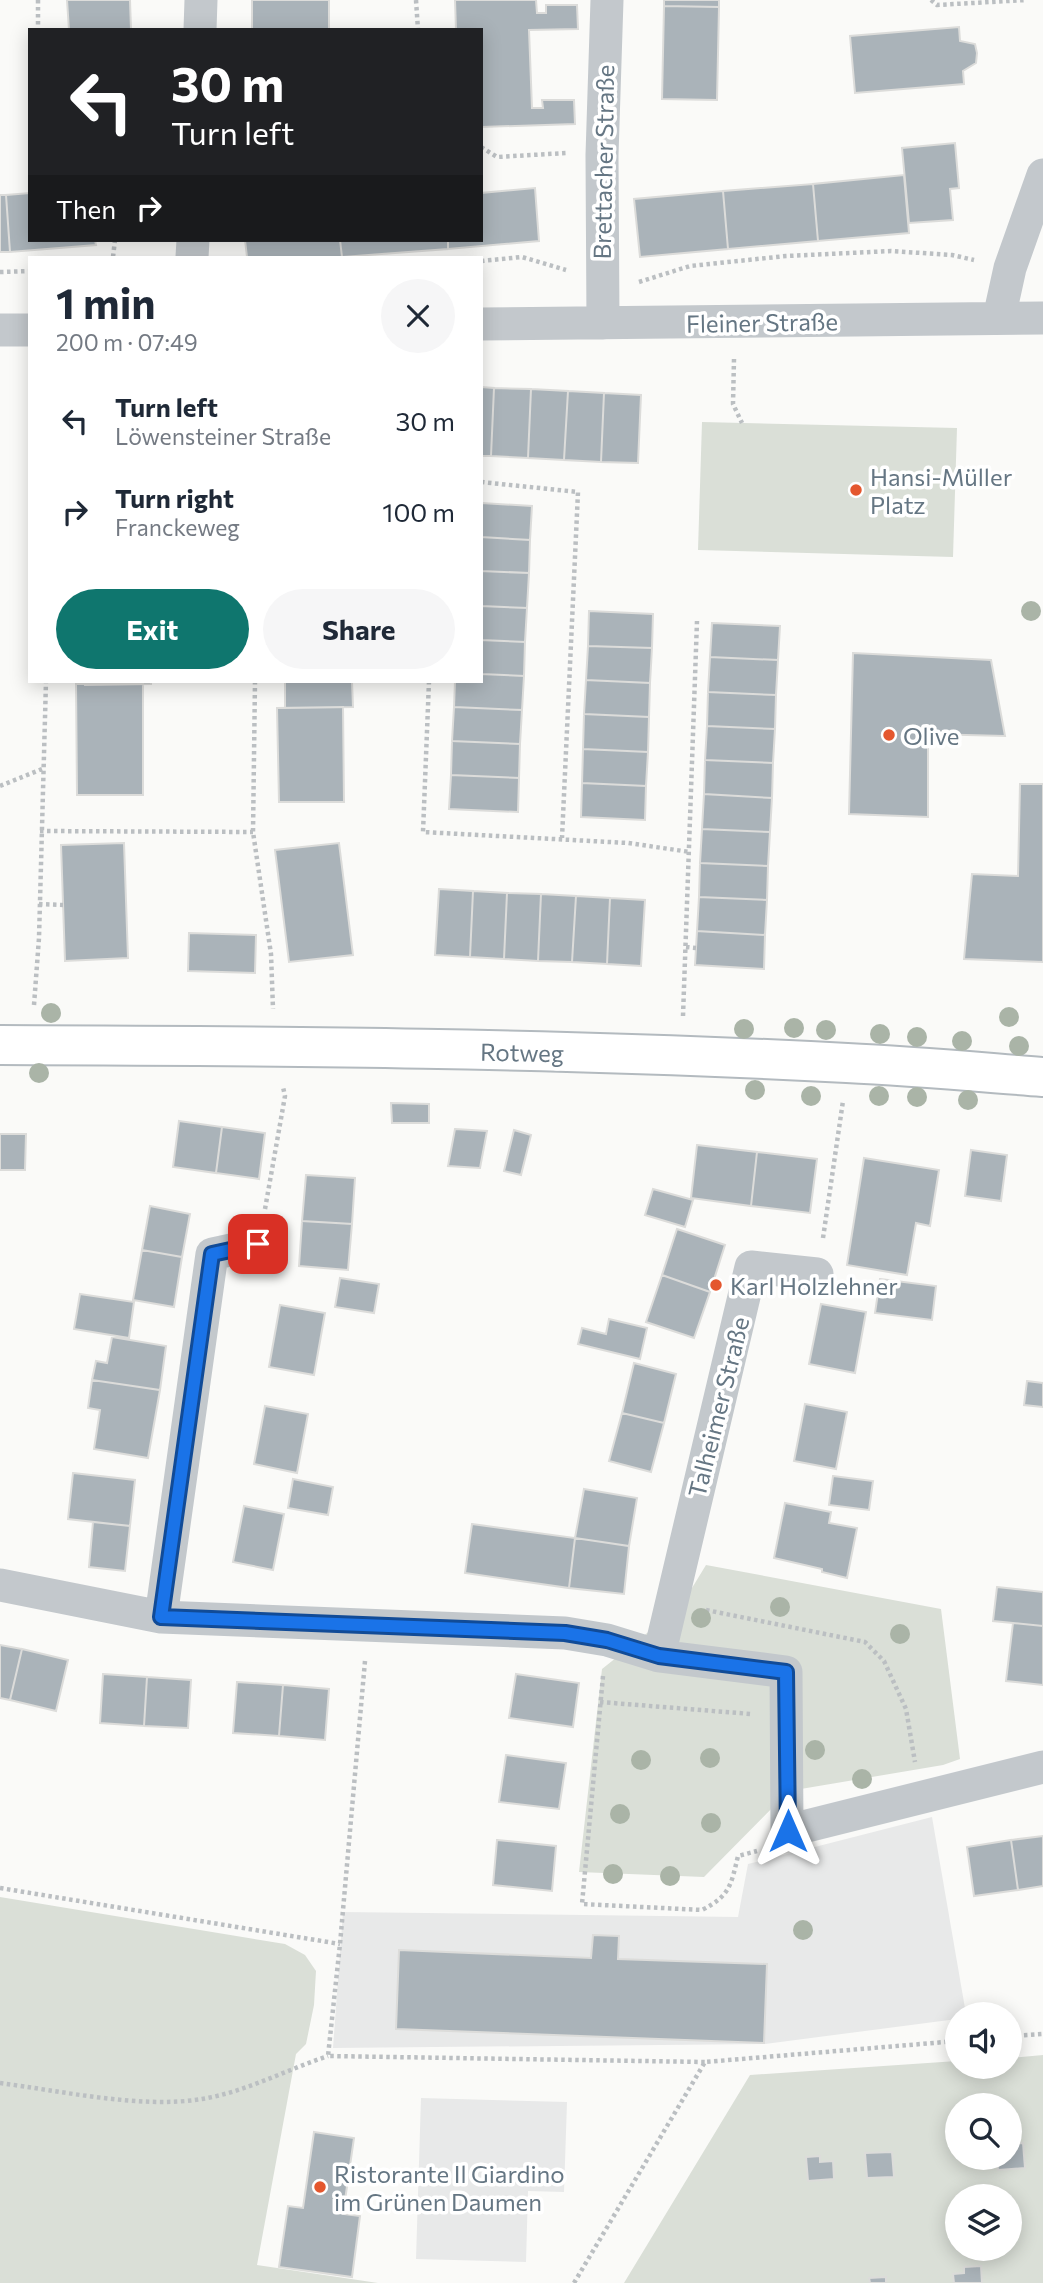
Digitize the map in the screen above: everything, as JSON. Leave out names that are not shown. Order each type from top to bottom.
[{"type":"main road","name":"Rotweg","points":[[0,1045],[275,1046],[681,1056],[849,1063],[1043,1077]]},
{"type":"street","points":[[200,28],[201,0]]},
{"type":"street","name":"Brettacher Straße","points":[[603,323],[601,155],[607,0]]},
{"type":"street","points":[[999,318],[1010,268],[1043,175]]},
{"type":"street","name":"Fleiner Straße","points":[[483,324],[1043,318]]},
{"type":"street","points":[[0,330],[28,330]]},
{"type":"street","points":[[161,1617],[212,1254],[258,1244]]},
{"type":"street","name":"Talheimer Straße","points":[[659,1656],[751,1267],[817,1274]]},
{"type":"street","points":[[0,1585],[161,1617],[565,1633],[607,1640],[659,1656],[786,1672],[788,1831],[1043,1767]]},
{"type":"path","points":[[38,0],[38,28]]},
{"type":"path","points":[[416,0],[418,28]]},
{"type":"path","points":[[931,0],[937,5],[1026,0]]},
{"type":"path","points":[[483,148],[497,156],[558,153],[601,155]]},
{"type":"path","points":[[483,261],[522,257],[602,280],[637,283],[690,266],[786,256],[891,251],[952,255],[1010,268]]},
{"type":"path","points":[[0,272],[28,271]]},
{"type":"path","points":[[735,322],[733,404],[742,423]]},
{"type":"path","points":[[483,482],[578,492],[562,838]]},
{"type":"path","points":[[681,1056],[697,621]]},
{"type":"path","points":[[34,998],[46,683]]},
{"type":"path","points":[[255,683],[253,832],[271,954],[273,1000]]},
{"type":"path","points":[[429,683],[424,832],[562,838],[628,843],[690,852]]},
{"type":"path","points":[[0,786],[42,769]]},
{"type":"path","points":[[40,831],[253,832]]},
{"type":"path","points":[[39,904],[63,905]]},
{"type":"path","points":[[686,947],[696,948]]},
{"type":"path","points":[[258,1244],[285,1096],[275,1046]]},
{"type":"path","points":[[817,1274],[849,1063]]},
{"type":"path","points":[[671,1603],[865,1642],[884,1661],[906,1709],[922,1798]]},
{"type":"path","points":[[328,2056],[368,1625]]},
{"type":"path","points":[[607,1640],[582,1904],[702,1910],[720,1901],[732,1883],[738,1856],[774,1847],[788,1831]]},
{"type":"path","points":[[600,1702],[787,1717]]},
{"type":"path","points":[[0,1888],[340,1944]]},
{"type":"path","points":[[1022,2035],[1043,2034]]},
{"type":"path","points":[[0,2084],[145,2102],[201,2099],[237,2090],[328,2056],[705,2062],[945,2042]]},
{"type":"path","points":[[574,2283],[705,2062]]},
{"type":"shaded area","name":"Hansi-Müller Platz","points":[[702,422],[957,428],[953,557],[698,550]]},
{"type":"shaded area","points":[[706,1565],[941,1609],[960,1759],[943,1765],[789,1791],[704,1877],[579,1872],[602,1669],[681,1606]]},
{"type":"shaded area","points":[[932,1817],[964,2002],[945,2002],[945,2021],[765,2044],[333,2048],[343,1912],[738,1917],[748,1864]]},
{"type":"shaded area","points":[[0,1897],[285,1944],[305,1955],[316,1971],[314,2005],[306,2044],[296,2054],[257,2265],[378,2283],[0,2283]]},
{"type":"shaded area","points":[[1043,2055],[1043,2283],[624,2283],[750,2075],[945,2062],[945,2079],[1022,2079],[1022,2057]]},
{"type":"shaded area","points":[[421,2098],[567,2102],[564,2192],[528,2191],[526,2262],[416,2259]]},
{"type":"building","points":[[67,0],[130,0],[131,28],[69,28]]},
{"type":"building","points":[[252,0],[329,0],[329,28],[252,28]]},
{"type":"building","points":[[455,0],[536,0],[537,13],[546,13],[546,5],[577,5],[578,29],[529,30],[532,108],[543,108],[542,100],[574,100],[575,124],[483,127],[483,28],[456,28]]},
{"type":"building","points":[[664,0],[719,0],[719,7],[664,6]]},
{"type":"building","points":[[664,6],[719,7],[717,100],[662,99]]},
{"type":"building","points":[[959,27],[960,41],[975,44],[977,53],[976,63],[963,71],[964,84],[855,93],[850,36]]},
{"type":"building","points":[[955,143],[959,188],[950,189],[953,220],[909,223],[902,148]]},
{"type":"building","points":[[904,175],[909,233],[818,241],[813,184]]},
{"type":"building","points":[[813,184],[818,241],[728,249],[723,191]]},
{"type":"building","points":[[535,188],[539,241],[448,249],[448,242],[483,242],[483,193]]},
{"type":"building","points":[[723,191],[728,249],[640,257],[634,199]]},
{"type":"building","points":[[28,193],[28,242],[95,242],[96,245],[10,252],[6,195]]},
{"type":"building","points":[[0,195],[6,195],[10,252],[0,252]]},
{"type":"building","points":[[245,242],[340,242],[342,256],[247,256]]},
{"type":"building","points":[[340,242],[448,242],[448,249],[342,256]]},
{"type":"building","points":[[483,387],[494,388],[491,456],[483,456]]},
{"type":"building","points":[[494,388],[531,389],[528,458],[491,456]]},
{"type":"building","points":[[531,389],[568,391],[564,460],[528,458]]},
{"type":"building","points":[[568,391],[604,393],[601,462],[564,460]]},
{"type":"building","points":[[604,393],[641,395],[638,463],[601,462]]},
{"type":"building","points":[[483,503],[532,506],[530,540],[483,537]]},
{"type":"building","points":[[483,537],[530,540],[529,573],[483,571]]},
{"type":"building","points":[[483,571],[529,573],[527,608],[483,606]]},
{"type":"building","points":[[483,606],[527,608],[525,642],[483,640]]},
{"type":"building","points":[[589,611],[653,614],[652,648],[588,646]]},
{"type":"building","points":[[712,623],[780,626],[778,660],[710,657]]},
{"type":"building","points":[[483,640],[525,642],[524,676],[483,674]]},
{"type":"building","points":[[588,646],[652,648],[650,683],[586,680]]},
{"type":"building","name":"Olive","points":[[853,653],[991,660],[1005,736],[928,734],[928,817],[849,814]]},
{"type":"building","points":[[710,657],[778,660],[776,695],[708,692]]},
{"type":"building","points":[[483,674],[524,676],[522,710],[454,707],[455,683],[483,683]]},
{"type":"building","points":[[586,680],[650,683],[649,717],[584,714]]},
{"type":"building","points":[[85,683],[151,683],[151,684]]},
{"type":"building","points":[[285,683],[352,683],[353,707],[285,708]]},
{"type":"building","points":[[76,684],[143,684],[143,795],[77,795]]},
{"type":"building","points":[[708,692],[776,695],[775,729],[707,726]]},
{"type":"building","points":[[343,707],[344,802],[279,802],[277,708]]},
{"type":"building","points":[[454,707],[522,710],[520,744],[452,741]]},
{"type":"building","points":[[584,714],[649,717],[648,752],[583,749]]},
{"type":"building","points":[[707,726],[775,729],[773,763],[705,760]]},
{"type":"building","points":[[452,741],[520,744],[519,778],[451,775]]},
{"type":"building","points":[[583,749],[648,752],[646,786],[582,783]]},
{"type":"building","points":[[705,760],[773,763],[772,798],[704,794]]},
{"type":"building","points":[[451,775],[519,778],[518,812],[449,809]]},
{"type":"building","points":[[582,783],[646,786],[645,820],[581,817]]},
{"type":"building","points":[[1020,784],[1043,784],[1043,962],[964,959],[972,874],[1018,876]]},
{"type":"building","points":[[704,794],[772,798],[770,832],[702,829]]},
{"type":"building","points":[[702,829],[770,832],[768,866],[700,863]]},
{"type":"building","points":[[124,843],[128,958],[65,961],[61,845]]},
{"type":"building","points":[[339,843],[353,955],[289,962],[275,850]]},
{"type":"building","points":[[700,863],[768,866],[767,900],[699,897]]},
{"type":"building","points":[[439,889],[473,891],[470,957],[435,955]]},
{"type":"building","points":[[473,891],[507,893],[504,959],[470,957]]},
{"type":"building","points":[[507,893],[541,894],[538,961],[504,959]]},
{"type":"building","points":[[541,894],[576,896],[572,962],[538,961]]},
{"type":"building","points":[[576,896],[610,898],[607,964],[572,962]]},
{"type":"building","points":[[699,897],[767,900],[765,935],[697,931]]},
{"type":"building","points":[[610,898],[645,900],[641,966],[607,964]]},
{"type":"building","points":[[697,931],[765,935],[764,969],[695,965]]},
{"type":"building","points":[[189,933],[256,935],[255,973],[188,971]]},
{"type":"building","points":[[391,1103],[429,1104],[429,1123],[392,1123]]},
{"type":"building","points":[[179,1121],[222,1127],[216,1173],[173,1167]]},
{"type":"building","points":[[222,1127],[265,1133],[259,1179],[216,1173]]},
{"type":"building","points":[[455,1129],[487,1131],[480,1168],[448,1166]]},
{"type":"building","points":[[514,1130],[531,1135],[521,1175],[504,1171]]},
{"type":"building","points":[[0,1134],[26,1134],[25,1170],[0,1170]]},
{"type":"building","points":[[697,1145],[757,1152],[751,1206],[691,1198]]},
{"type":"building","points":[[971,1150],[1007,1155],[1001,1201],[965,1196]]},
{"type":"building","points":[[757,1152],[817,1159],[810,1213],[751,1206]]},
{"type":"building","points":[[864,1158],[939,1170],[930,1226],[916,1223],[907,1275],[847,1265]]},
{"type":"building","points":[[306,1175],[355,1178],[352,1224],[302,1221]]},
{"type":"building","points":[[653,1189],[693,1200],[685,1227],[645,1215]]},
{"type":"building","points":[[150,1206],[190,1214],[182,1257],[142,1250]]},
{"type":"building","points":[[302,1221],[352,1224],[348,1270],[299,1266]]},
{"type":"building","points":[[677,1229],[725,1245],[710,1292],[662,1275]]},
{"type":"building","points":[[142,1250],[182,1257],[174,1307],[133,1300]]},
{"type":"building","points":[[662,1275],[710,1292],[694,1338],[646,1322]]},
{"type":"building","points":[[340,1278],[379,1284],[374,1313],[335,1307]]},
{"type":"building","points":[[880,1279],[936,1286],[932,1320],[875,1313]]},
{"type":"building","points":[[80,1294],[134,1302],[129,1338],[74,1329]]},
{"type":"building","points":[[821,1304],[866,1312],[855,1373],[809,1364]]},
{"type":"building","points":[[280,1305],[325,1313],[314,1375],[269,1367]]},
{"type":"building","points":[[609,1319],[647,1328],[640,1359],[578,1344],[582,1328],[606,1334]]},
{"type":"building","points":[[112,1337],[166,1346],[160,1390],[92,1380],[96,1361],[107,1363]]},
{"type":"building","points":[[634,1363],[676,1374],[664,1423],[622,1413]]},
{"type":"building","points":[[92,1380],[160,1390],[148,1458],[94,1449],[100,1410],[88,1408]]},
{"type":"building","points":[[1027,1381],[1043,1383],[1043,1407],[1024,1405]]},
{"type":"building","points":[[805,1404],[847,1412],[836,1469],[794,1461]]},
{"type":"building","points":[[265,1406],[308,1414],[297,1473],[254,1464]]},
{"type":"building","points":[[622,1413],[664,1423],[651,1472],[609,1461]]},
{"type":"building","points":[[73,1473],[135,1480],[130,1526],[68,1519]]},
{"type":"building","points":[[833,1476],[873,1481],[869,1510],[829,1505]]},
{"type":"building","points":[[293,1479],[333,1487],[328,1515],[288,1508]]},
{"type":"building","points":[[584,1489],[637,1498],[629,1546],[575,1538]]},
{"type":"building","points":[[785,1503],[831,1512],[829,1523],[857,1528],[847,1578],[774,1558]]},
{"type":"building","points":[[244,1506],[284,1514],[273,1570],[233,1562]]},
{"type":"building","points":[[93,1522],[130,1526],[125,1571],[89,1567]]},
{"type":"building","points":[[472,1524],[575,1538],[569,1588],[465,1573]]},
{"type":"building","points":[[575,1538],[629,1546],[624,1594],[569,1588]]},
{"type":"building","points":[[997,1587],[1043,1592],[1043,1626],[993,1621]]},
{"type":"building","points":[[1013,1623],[1043,1626],[1043,1685],[1006,1681]]},
{"type":"building","points":[[0,1645],[22,1649],[10,1700],[0,1698]]},
{"type":"building","points":[[22,1649],[68,1660],[56,1711],[10,1700]]},
{"type":"building","points":[[103,1674],[147,1677],[144,1726],[100,1723]]},
{"type":"building","points":[[516,1674],[579,1683],[573,1727],[509,1718]]},
{"type":"building","points":[[147,1677],[191,1680],[188,1728],[144,1726]]},
{"type":"building","points":[[237,1682],[283,1685],[279,1736],[233,1733]]},
{"type":"building","points":[[283,1685],[329,1689],[325,1740],[279,1736]]},
{"type":"building","points":[[506,1755],[566,1763],[559,1809],[499,1802]]},
{"type":"building","points":[[1043,1836],[1043,1886],[1018,1890],[1011,1840]]},
{"type":"building","points":[[497,1840],[556,1846],[552,1891],[493,1885]]},
{"type":"building","points":[[1011,1840],[1018,1890],[974,1896],[967,1847]]},
{"type":"building","points":[[593,1935],[619,1936],[618,1959],[767,1964],[764,2043],[396,2029],[399,1950],[591,1958]]},
{"type":"building","points":[[314,2132],[354,2138],[343,2214],[360,2216],[352,2277],[279,2267],[288,2206],[303,2208]]},
{"type":"building","points":[[1022,2143],[1025,2168],[1022,2168]]},
{"type":"building","points":[[892,2152],[894,2177],[867,2178],[865,2153]]},
{"type":"building","points":[[820,2156],[820,2162],[833,2161],[834,2179],[808,2181],[806,2157]]},
{"type":"building","points":[[981,2266],[982,2283],[954,2283],[953,2274],[964,2273],[964,2267]]},
{"type":"building","points":[[886,2277],[886,2283],[870,2283],[869,2278]]},
{"type":"place","name":"Hansi-Müller Platz","points":[[856,490]]},
{"type":"place","name":"Olive","points":[[889,735]]},
{"type":"place","name":"Karl Holzlehner","points":[[716,1285]]},
{"type":"place","name":"Ristorante Il Giardino im Grünen Daumen","points":[[320,2187]]},
{"type":"route","points":[[258,1244],[212,1254],[161,1617],[565,1633],[607,1640],[659,1656],[786,1672],[788,1831]]}]
